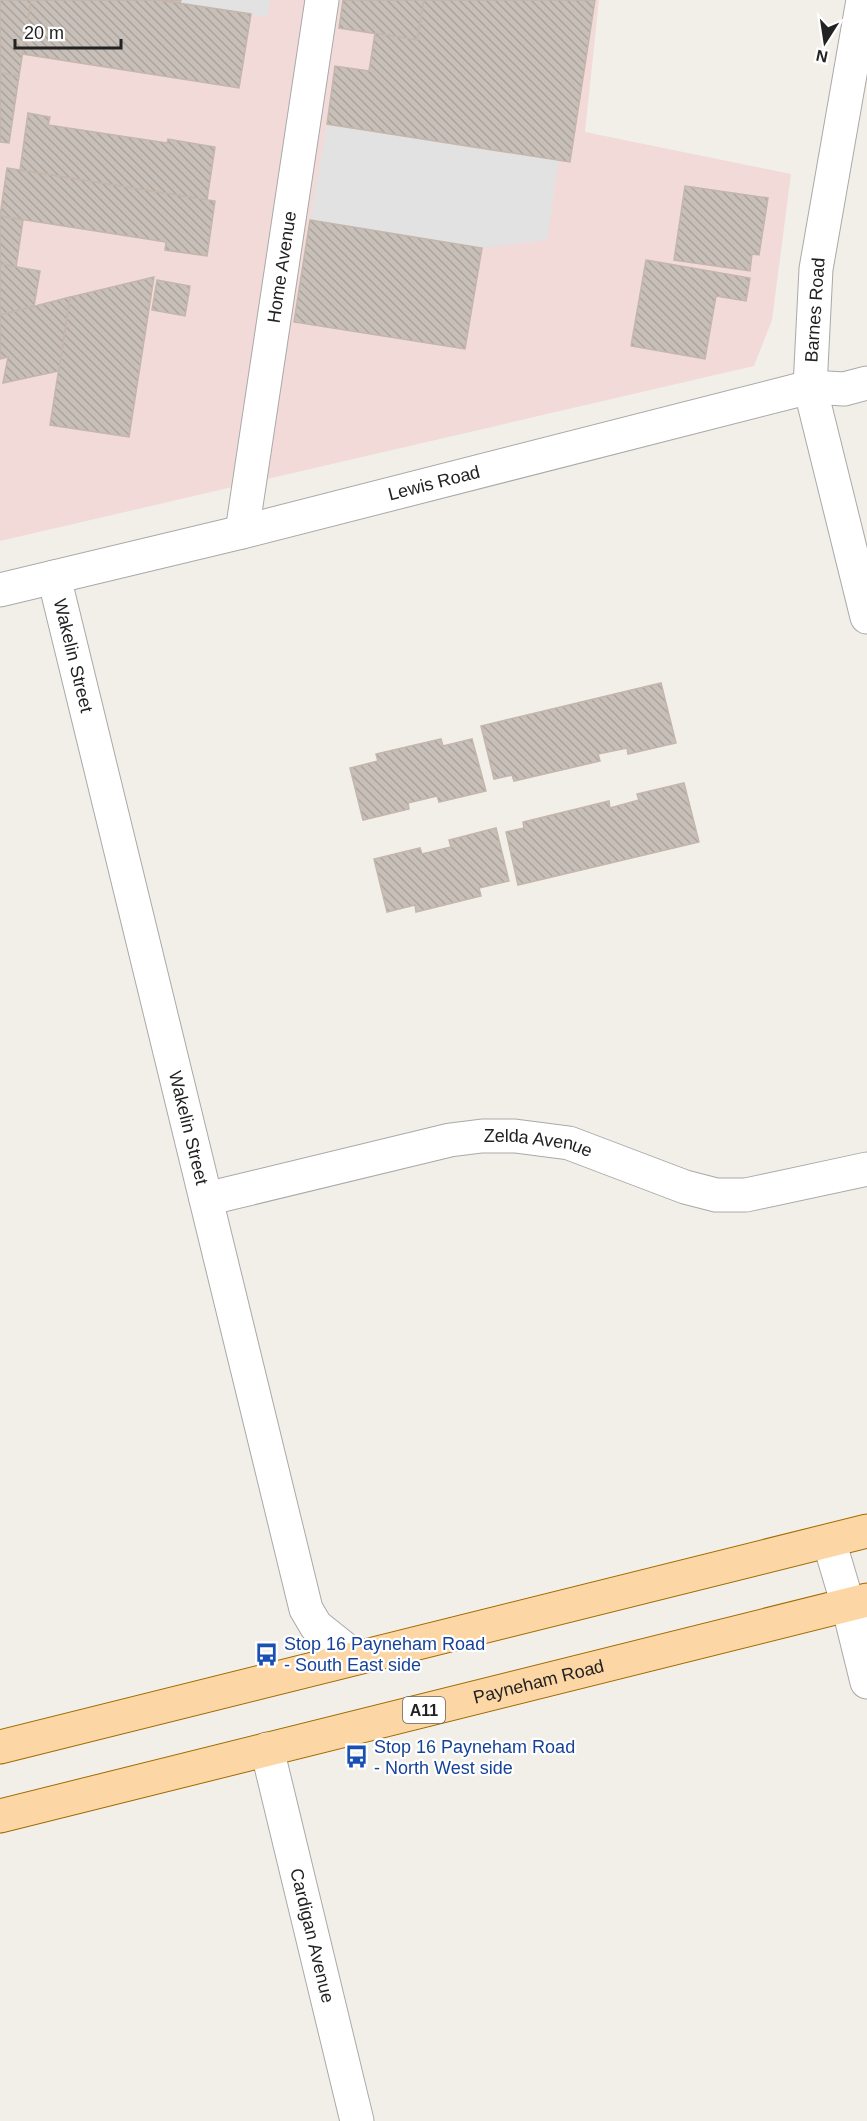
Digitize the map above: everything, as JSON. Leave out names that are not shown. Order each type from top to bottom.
[{"type":"main road","points":[[0,1747],[867,1531]]},
{"type":"main road","name":"Payneham Road","points":[[0,1816],[857,1602]]},
{"type":"street","name":"Home Avenue","points":[[242,532],[322,0]]},
{"type":"street","name":"Barnes Road","points":[[863,0],[816,269],[810,387],[867,617]]},
{"type":"street","name":"Lewis Road","points":[[0,590],[242,532],[810,387],[844,389],[867,383]]},
{"type":"street","name":"Wakelin Street","points":[[54,577],[306,1609],[316,1626],[356,1658]]},
{"type":"street","name":"Zelda Avenue","points":[[206,1199],[450,1140],[482,1136],[515,1136],[569,1143],[685,1187],[716,1195],[746,1195],[867,1169]]},
{"type":"street","points":[[829,1541],[857,1602],[867,1682]]},
{"type":"street","name":"Cardigan Avenue","points":[[267,1749],[357,2121]]},
{"type":"shaded area","points":[[0,0],[599,0],[585,132],[791,174],[772,320],[754,366],[0,541]]},
{"type":"shaded area","points":[[181,0],[270,0],[267,17],[180,3]]},
{"type":"shaded area","points":[[327,124],[559,160],[547,240],[482,248],[310,220]]},
{"type":"building","points":[[0,0],[31,0],[19,76],[0,73]]},
{"type":"building","points":[[31,0],[158,0],[251,14],[239,88],[23,54]]},
{"type":"building","points":[[158,0],[181,0],[180,3]]},
{"type":"building","points":[[343,0],[424,0],[417,40],[339,28]]},
{"type":"building","points":[[424,0],[595,0],[570,162],[327,124],[335,66],[369,71],[375,33],[417,40]]},
{"type":"building","points":[[0,73],[19,76],[9,143],[0,142]]},
{"type":"building","points":[[28,113],[50,117],[48,125],[167,143],[168,139],[215,147],[207,200],[20,170]]},
{"type":"building","points":[[7,168],[215,201],[207,256],[165,250],[166,242],[0,216]]},
{"type":"building","points":[[685,186],[768,198],[759,255],[752,254],[750,271],[674,260]]},
{"type":"building","points":[[0,216],[23,220],[16,267],[0,264]]},
{"type":"building","points":[[310,220],[482,248],[465,349],[294,322]]},
{"type":"building","points":[[646,260],[750,278],[746,301],[716,296],[705,359],[631,346]]},
{"type":"building","points":[[0,264],[40,271],[34,306],[0,315]]},
{"type":"building","points":[[154,277],[129,437],[50,425],[70,297]]},
{"type":"building","points":[[157,280],[190,286],[185,316],[152,310]]},
{"type":"building","points":[[70,297],[59,371],[3,383],[8,357],[0,359],[0,315]]},
{"type":"building","points":[[661,683],[676,743],[628,754],[627,748],[598,754],[600,761],[514,781],[512,775],[494,779],[481,726]]},
{"type":"building","points":[[441,739],[443,746],[472,739],[486,791],[439,802],[437,796],[408,803],[409,809],[363,820],[350,768],[378,761],[376,754]]},
{"type":"building","points":[[684,783],[699,842],[518,885],[506,832],[524,828],[523,822],[609,801],[610,808],[639,800],[637,794]]},
{"type":"building","points":[[496,828],[509,881],[479,888],[481,896],[416,912],[415,905],[387,912],[374,859],[420,848],[422,854],[451,847],[449,840]]},
{"type":"place","name":"Stop 16 Payneham Road - South East side","points":[[266,1654]]},
{"type":"place","name":"Stop 16 Payneham Road - North West side","points":[[356,1757]]}]
